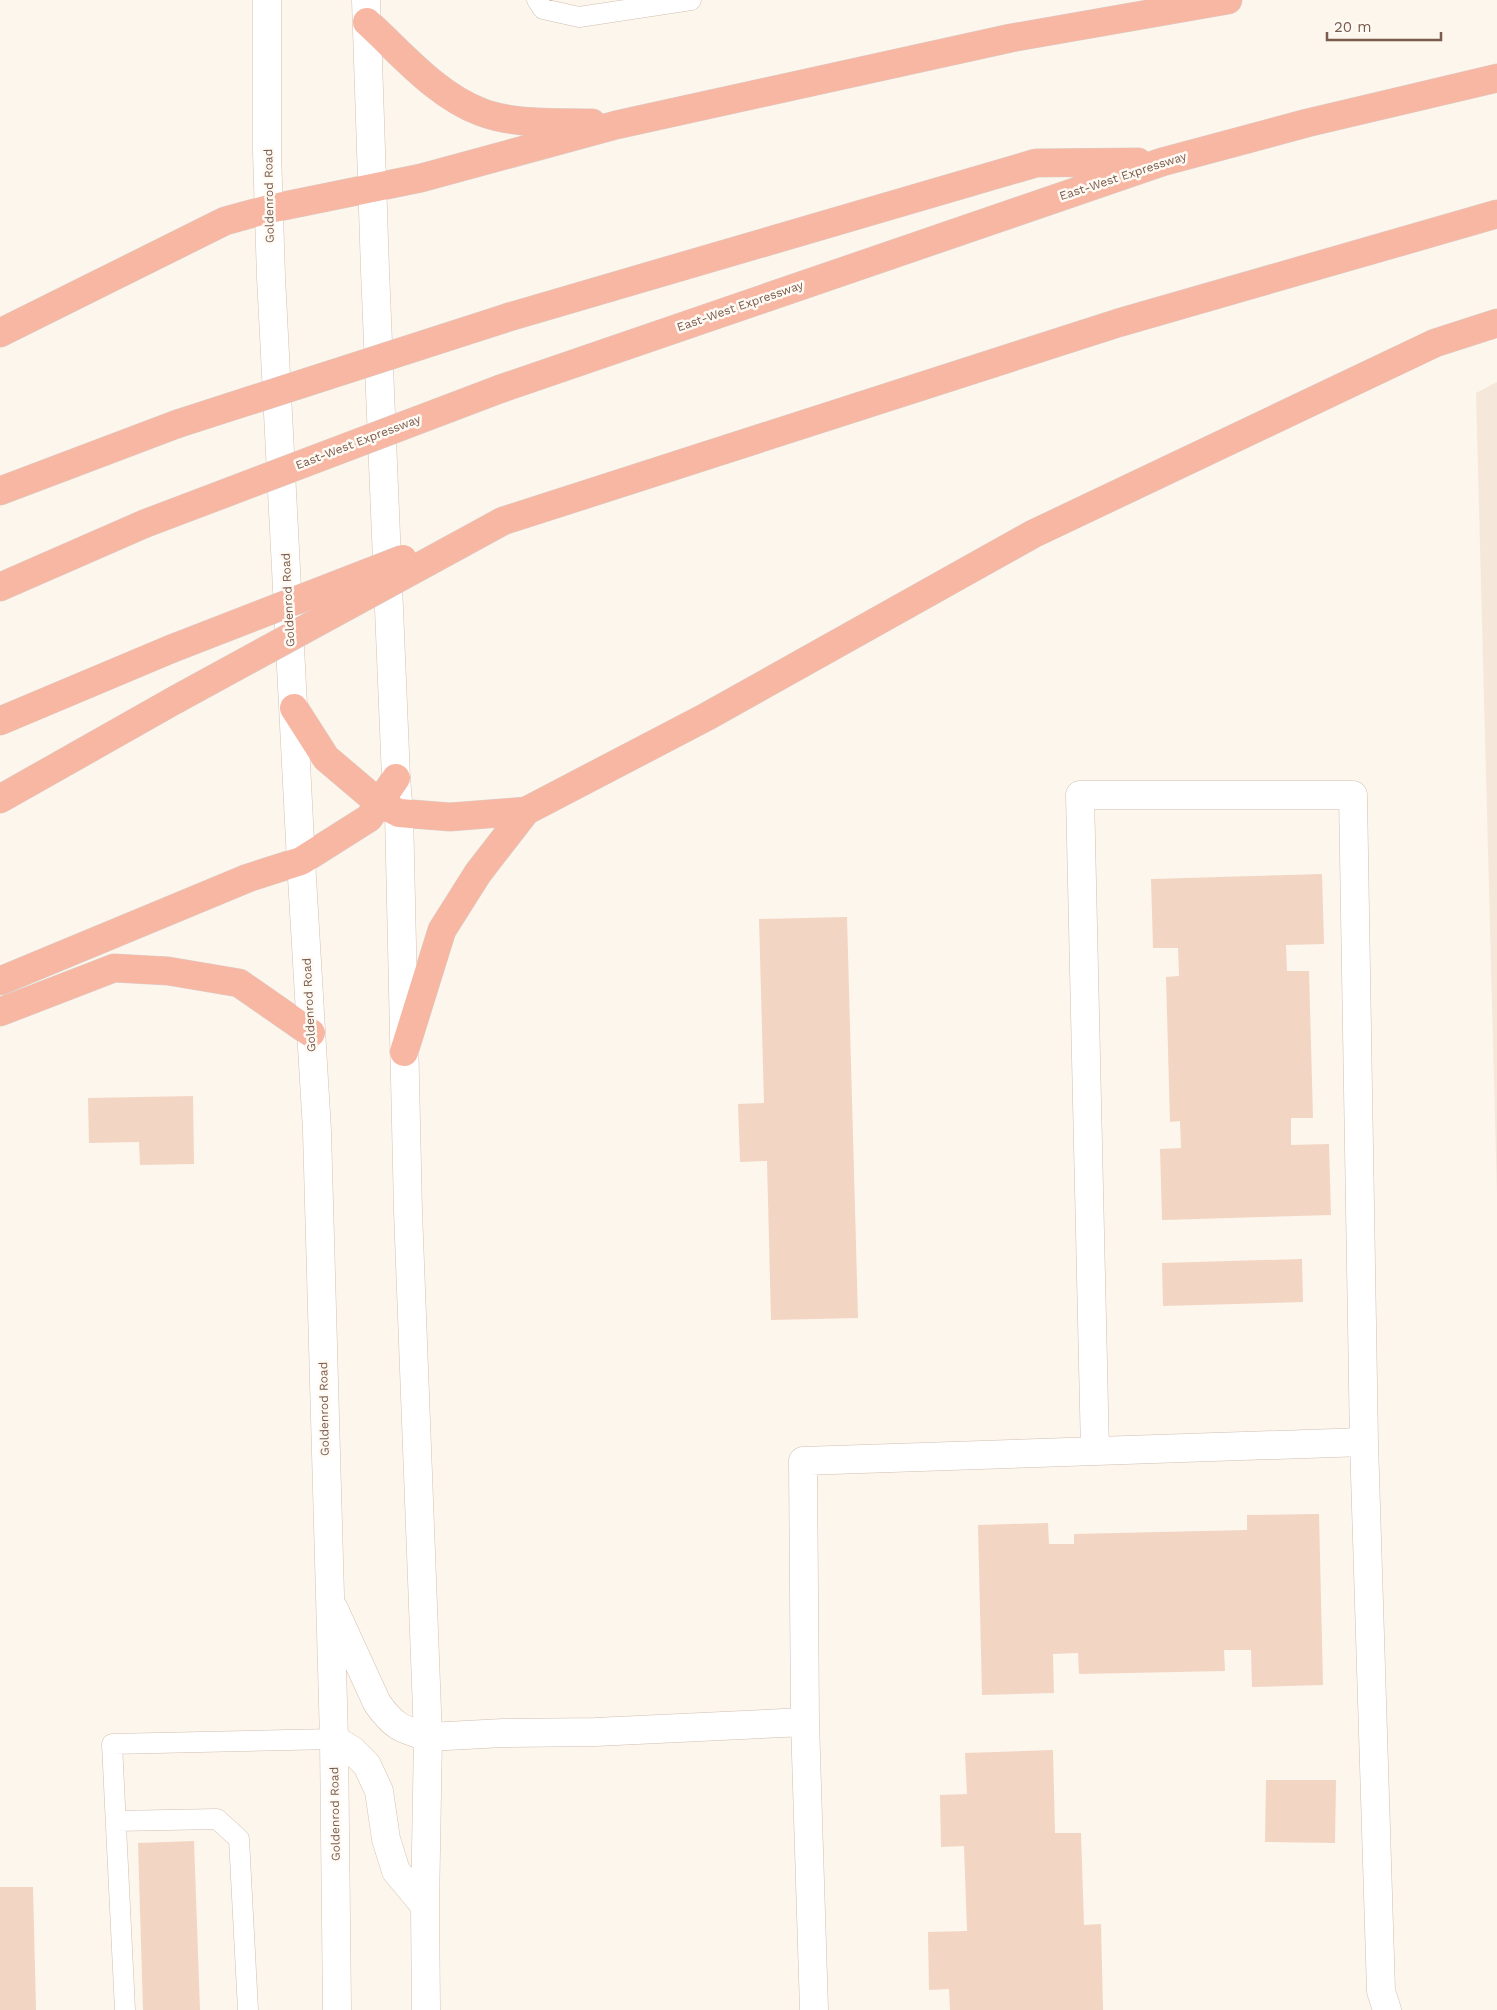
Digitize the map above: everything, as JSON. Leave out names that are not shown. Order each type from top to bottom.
[{"type":"highway","points":[[0,333],[225,221],[269,209],[374,189],[453,170],[616,124],[1011,38],[1228,0]]},
{"type":"highway","points":[[367,11],[446,94],[482,112],[512,119],[616,124]]},
{"type":"highway","name":"East-West Expressway","points":[[0,587],[144,524],[500,388],[1162,162],[1307,123],[1497,78]]},
{"type":"highway","points":[[0,491],[178,424],[509,317],[1036,162],[1162,162]]},
{"type":"highway","points":[[0,721],[171,649],[503,521],[1118,323],[1497,214]]},
{"type":"highway","points":[[294,708],[326,758],[389,808],[450,817],[526,811],[706,717],[1032,534],[1435,343],[1497,323]]},
{"type":"highway","points":[[0,799],[174,700],[503,521]]},
{"type":"highway","points":[[389,808],[396,778]]},
{"type":"highway","points":[[0,981],[248,878],[301,861],[369,818],[389,808]]},
{"type":"highway","points":[[404,1052],[442,930],[478,873],[526,811]]},
{"type":"highway","points":[[0,1012],[114,968],[168,971],[239,983],[311,1033]]},
{"type":"main road","name":"Goldenrod Road","points":[[267,0],[271,277],[317,1131],[334,1739],[337,2010]]},
{"type":"main road","points":[[367,11],[374,189],[375,270],[396,778]]},
{"type":"main road","points":[[1095,1451],[1080,795],[1353,795],[1364,1442],[1380,1991],[1388,2010]]},
{"type":"main road","points":[[389,808],[404,1052],[408,1211],[428,1737],[425,1906],[426,2010]]},
{"type":"main road","points":[[814,2010],[805,1722],[803,1461],[1364,1442]]},
{"type":"main road","points":[[329,1596],[377,1703],[386,1715],[401,1729],[428,1737],[503,1732],[595,1732],[805,1722]]},
{"type":"main road","points":[[334,1739],[352,1750],[367,1764],[379,1791],[386,1839],[396,1871],[425,1906]]},
{"type":"lane","points":[[537,0],[543,9],[579,18],[691,0]]},
{"type":"lane","points":[[125,2010],[112,1744],[334,1739]]},
{"type":"lane","points":[[116,1820],[217,1819],[239,1839],[248,2010]]},
{"type":"shaded area","points":[[1497,382],[1497,1194],[1476,393]]},
{"type":"building","points":[[1322,874],[1324,944],[1286,945],[1287,971],[1309,971],[1313,1118],[1291,1118],[1291,1145],[1329,1144],[1331,1215],[1162,1220],[1160,1149],[1181,1148],[1180,1121],[1170,1122],[1166,977],[1179,976],[1178,948],[1153,948],[1151,879]]},
{"type":"building","points":[[847,917],[858,1318],[771,1320],[767,1161],[740,1162],[738,1104],[764,1103],[759,919]]},
{"type":"building","points":[[193,1096],[194,1164],[140,1165],[139,1142],[89,1143],[88,1098]]},
{"type":"building","points":[[1302,1259],[1303,1302],[1163,1306],[1162,1263]]},
{"type":"building","points":[[1319,1514],[1323,1685],[1252,1687],[1251,1650],[1224,1650],[1225,1671],[1079,1674],[1078,1653],[1053,1654],[1054,1693],[982,1695],[978,1525],[1048,1523],[1049,1544],[1074,1544],[1074,1534],[1247,1530],[1247,1515]]},
{"type":"building","points":[[1053,1750],[1055,1833],[1081,1833],[1084,1925],[1101,1924],[1103,2010],[950,2010],[949,1989],[929,1990],[928,1932],[967,1931],[964,1846],[941,1847],[940,1795],[967,1794],[965,1753]]},
{"type":"building","points":[[1266,1780],[1336,1780],[1335,1843],[1265,1842]]},
{"type":"building","points":[[194,1841],[200,2010],[143,2010],[138,1843]]},
{"type":"building","points":[[0,1887],[33,1887],[36,2010],[0,2010]]}]
